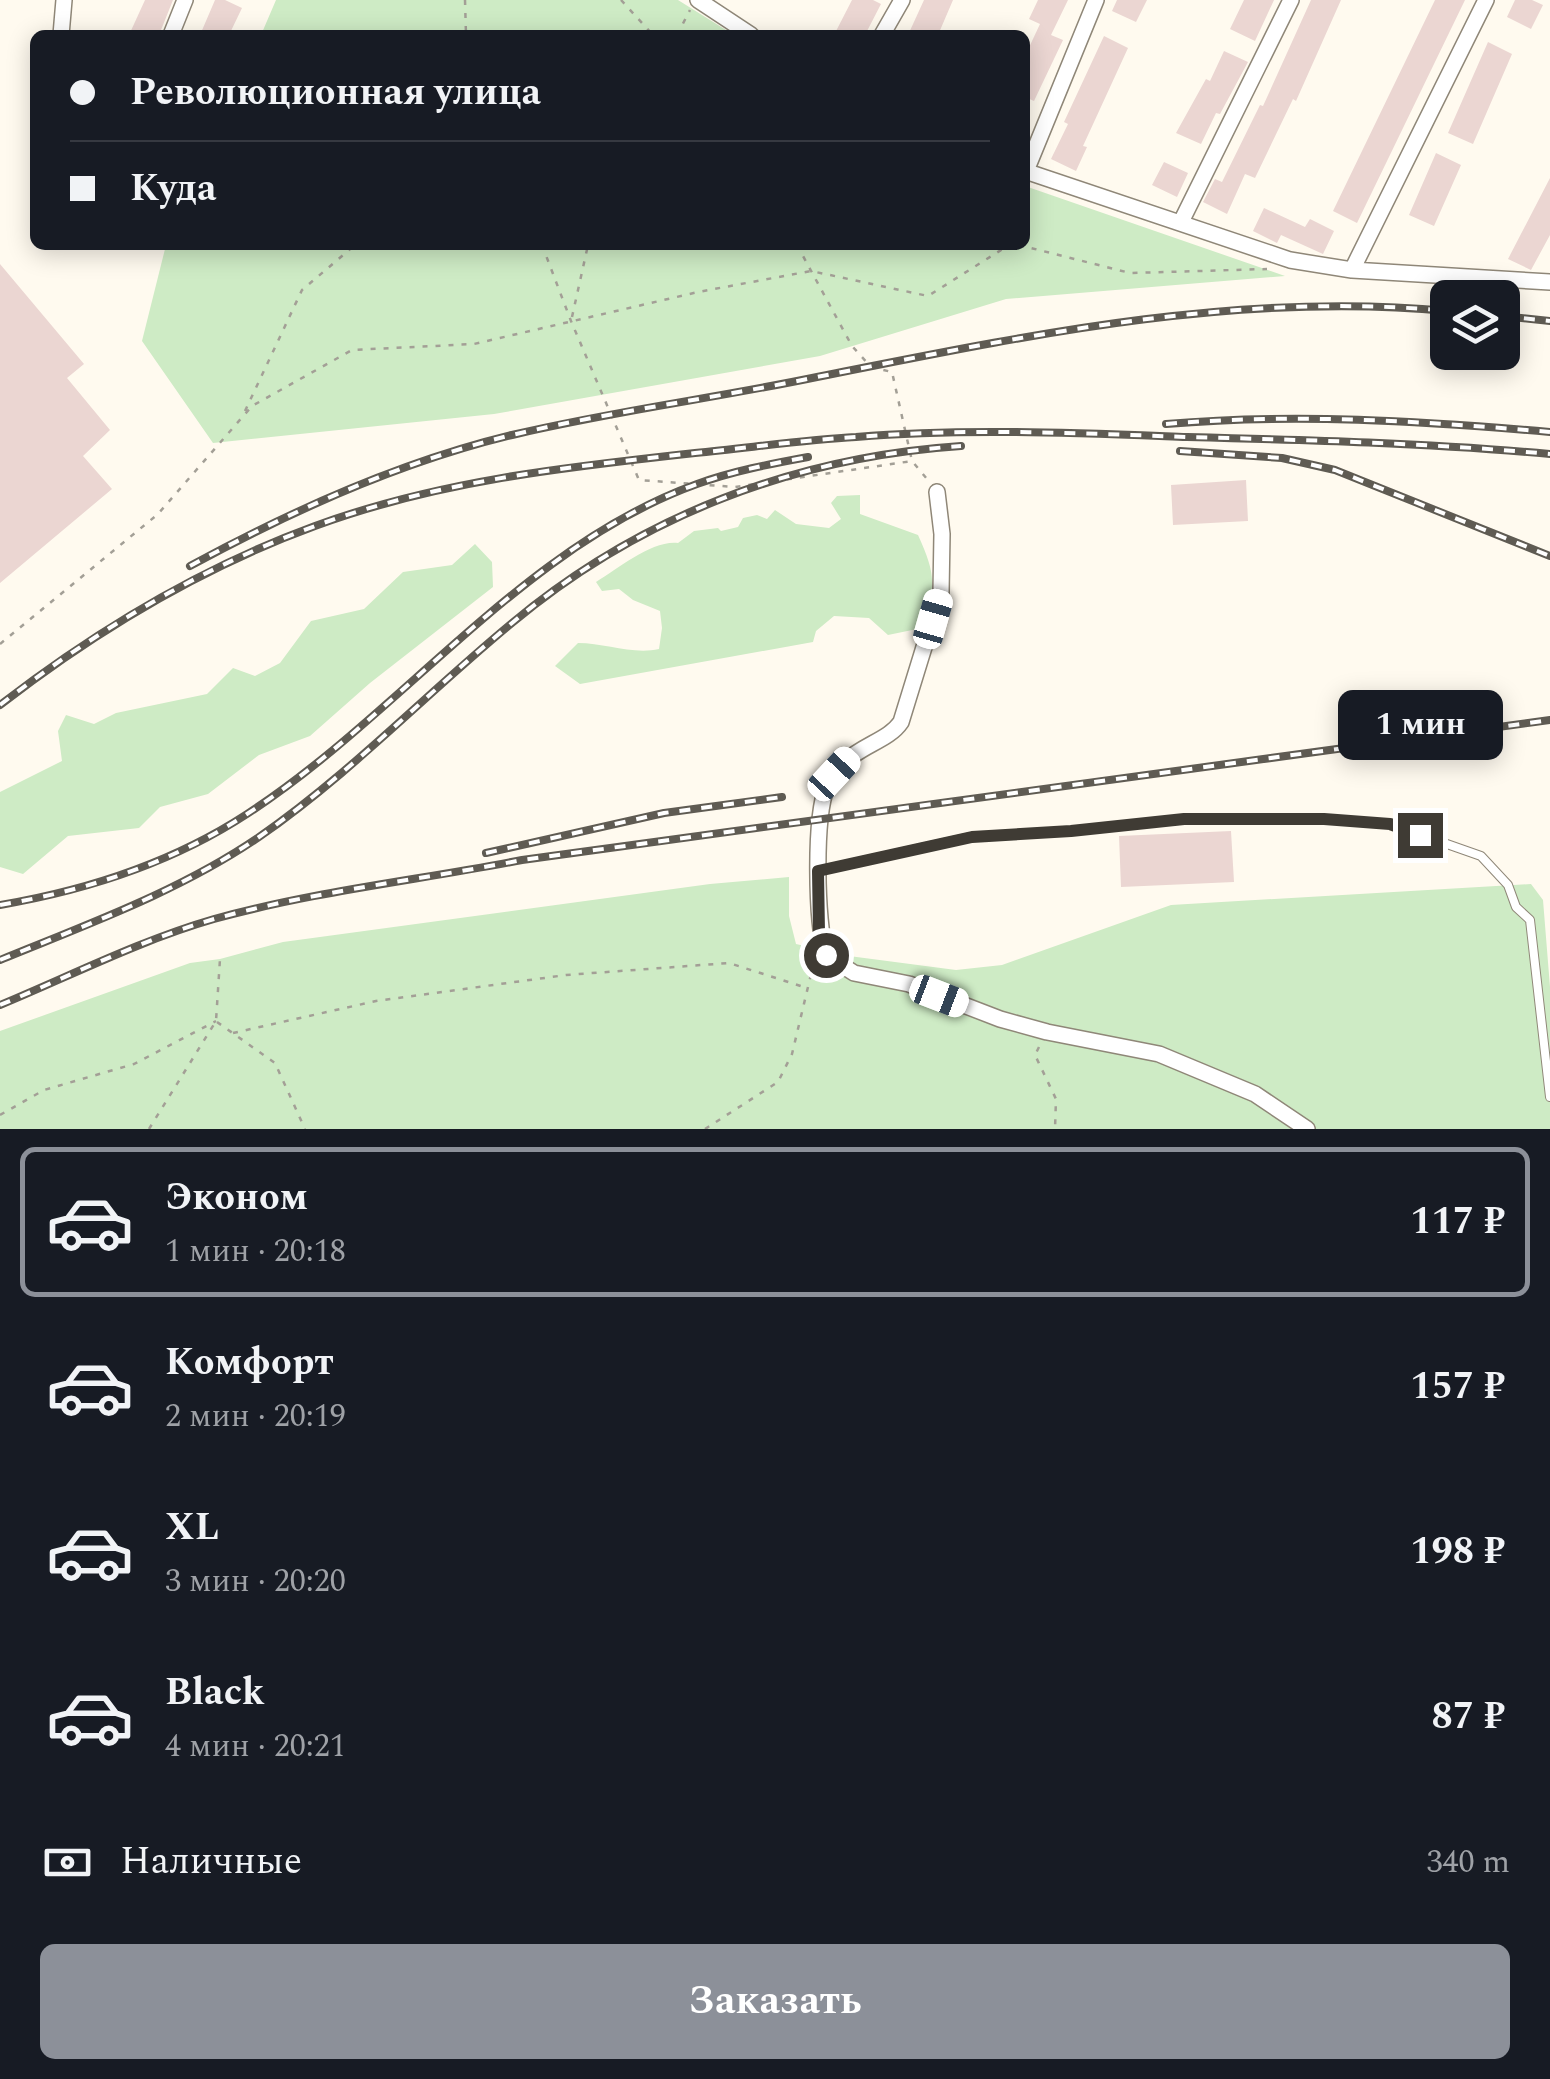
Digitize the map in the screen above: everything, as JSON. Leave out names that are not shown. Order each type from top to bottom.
[{"type":"street","points":[[61,30],[64,0]]},
{"type":"street","points":[[173,30],[184,0]]},
{"type":"street","points":[[697,0],[743,30]]},
{"type":"street","points":[[885,30],[902,0]]},
{"type":"street","points":[[1030,161],[1096,0]]},
{"type":"street","points":[[1182,222],[1291,0]]},
{"type":"street","points":[[1352,270],[1486,0]]},
{"type":"street","points":[[1030,172],[1290,260],[1352,270],[1550,282]]},
{"type":"street","points":[[937,492],[943,576],[901,722],[895,732],[849,758],[826,788],[818,871],[819,933],[826,955],[854,973],[908,984],[1000,1019],[1159,1054],[1255,1094],[1308,1129]]},
{"type":"lane","points":[[818,871],[972,837],[1184,819],[1324,819],[1390,824],[1481,856],[1508,885],[1516,907],[1530,920],[1550,1097]]},
{"type":"path","points":[[465,0],[466,30]]},
{"type":"path","points":[[621,0],[648,30]]},
{"type":"path","points":[[680,30],[697,0]]},
{"type":"path","points":[[1030,248],[1130,273],[1278,269]]},
{"type":"path","points":[[243,416],[302,290],[350,250]]},
{"type":"path","points":[[544,250],[639,480],[735,486],[912,461]]},
{"type":"path","points":[[571,321],[587,250]]},
{"type":"path","points":[[800,250],[852,346],[870,367],[892,372],[912,461],[937,492]]},
{"type":"path","points":[[0,644],[158,514],[252,406],[352,350],[474,344],[698,292],[811,272],[928,296],[1001,250]]},
{"type":"path","points":[[704,1129],[778,1082],[792,1054],[813,966],[826,955]]},
{"type":"path","points":[[149,1129],[216,1021],[220,959]]},
{"type":"path","points":[[233,1033],[376,1001],[566,975],[729,962],[808,988]]},
{"type":"path","points":[[216,1021],[274,1063],[306,1129]]},
{"type":"path","points":[[0,1115],[44,1090],[134,1064],[216,1021]]},
{"type":"path","points":[[1047,1032],[1034,1055],[1056,1099],[1054,1129]]},
{"type":"green space","points":[[276,0],[678,0],[726,30],[263,30]]},
{"type":"green space","points":[[1030,188],[1285,276],[1006,299],[820,356],[494,414],[213,443],[142,341],[165,250],[1030,250]]},
{"type":"green space","points":[[860,495],[860,514],[918,535],[924,549],[932,582],[929,603],[917,629],[888,635],[869,618],[834,616],[816,631],[813,642],[580,684],[555,666],[578,643],[639,651],[659,649],[660,611],[633,600],[619,589],[602,591],[596,582],[636,556],[657,546],[678,543],[694,531],[738,527],[743,518],[757,515],[767,519],[775,510],[796,524],[829,528],[841,519],[831,503],[837,496]]},
{"type":"green space","points":[[475,544],[492,562],[493,587],[370,683],[310,736],[259,755],[208,794],[160,807],[139,828],[68,836],[23,874],[0,867],[0,792],[62,761],[58,731],[66,715],[94,724],[116,713],[207,694],[233,668],[255,676],[280,663],[311,621],[364,609],[403,572],[452,565]]},
{"type":"green space","points":[[789,877],[789,916],[796,944],[849,956],[956,970],[1002,965],[1171,905],[1531,884],[1543,900],[1550,987],[1550,1129],[0,1129],[0,1031],[190,963],[283,942],[710,884]]},
{"type":"building","points":[[145,0],[173,0],[161,30],[131,30]]},
{"type":"building","points":[[215,0],[242,8],[231,30],[202,30]]},
{"type":"building","points":[[852,0],[881,4],[868,30],[837,30]]},
{"type":"building","points":[[924,0],[953,0],[940,30],[910,30]]},
{"type":"building","points":[[1038,0],[1068,0],[1051,35],[1063,40],[1034,101],[1030,99],[1030,45],[1040,24],[1029,19]]},
{"type":"building","points":[[1117,0],[1147,0],[1136,22],[1112,11]]},
{"type":"building","points":[[1244,0],[1274,0],[1255,41],[1230,29]]},
{"type":"building","points":[[1311,0],[1341,0],[1296,101],[1293,99],[1255,178],[1245,174],[1227,214],[1203,202],[1215,179],[1222,182],[1260,105],[1263,106]]},
{"type":"building","points":[[1435,0],[1465,0],[1357,223],[1333,211]]},
{"type":"building","points":[[1515,0],[1543,5],[1531,29],[1507,17]]},
{"type":"building","points":[[1104,36],[1128,48],[1083,146],[1087,147],[1076,171],[1051,159]]},
{"type":"building","points":[[1488,42],[1512,54],[1473,144],[1448,133]]},
{"type":"building","points":[[1224,51],[1248,62],[1201,144],[1176,133],[1206,79],[1210,81]]},
{"type":"building","points":[[1436,153],[1461,165],[1434,226],[1409,215]]},
{"type":"building","points":[[1164,162],[1188,173],[1177,197],[1152,185]]},
{"type":"building","points":[[1550,178],[1550,235],[1531,270],[1508,259]]},
{"type":"building","points":[[1264,208],[1305,227],[1310,219],[1334,231],[1323,254],[1281,235],[1277,243],[1253,231]]},
{"type":"building","points":[[0,264],[84,364],[67,378],[110,430],[83,456],[112,489],[0,583]]},
{"type":"building","points":[[1246,480],[1248,521],[1173,525],[1171,485]]},
{"type":"building","points":[[1231,831],[1234,882],[1121,887],[1119,836]]},
{"type":"railway","points":[[190,566],[267,526],[388,474],[470,446],[550,426],[1131,321],[1289,307],[1430,310]]},
{"type":"railway","points":[[1520,318],[1550,321]]},
{"type":"railway","points":[[1166,424],[1358,420],[1550,432]]},
{"type":"railway","points":[[0,705],[112,626],[231,561],[361,511],[502,478],[795,442],[939,433],[1323,441],[1550,454]]},
{"type":"railway","points":[[0,960],[166,890],[259,837],[357,760],[480,650],[561,585],[667,523],[722,499],[839,463],[961,446]]},
{"type":"railway","points":[[1180,451],[1282,458],[1335,470],[1550,556]]},
{"type":"railway","points":[[0,905],[97,883],[159,860],[218,831],[303,774],[518,590],[575,548],[634,512],[697,484],[808,457]]},
{"type":"railway","points":[[0,1005],[187,928],[329,893],[522,860],[1550,720]]},
{"type":"railway","points":[[486,853],[664,813],[782,797]]},
{"type":"route","points":[[826,955],[819,933],[818,871],[972,837],[1184,819],[1324,819],[1390,824],[1420,835]]}]
